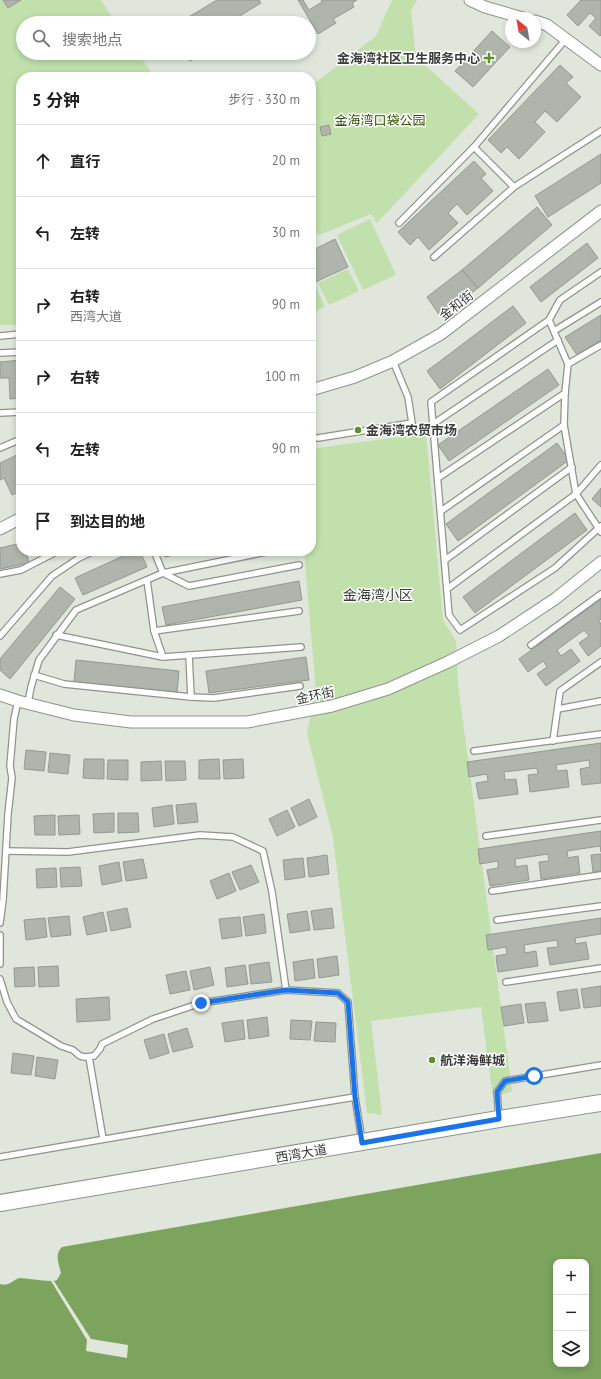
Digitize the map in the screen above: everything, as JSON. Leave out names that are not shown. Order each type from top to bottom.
[{"type":"main road","name":"西湾大道","points":[[0,1203],[601,1103]]},
{"type":"street","points":[[470,0],[484,7],[505,13]]},
{"type":"street","points":[[541,24],[546,25],[601,65]]},
{"type":"street","name":"金和街","points":[[316,389],[355,377],[394,362],[441,334],[601,211]]},
{"type":"street","points":[[0,529],[16,521]]},
{"type":"street","name":"金环街","points":[[0,695],[74,715],[131,722],[247,722],[332,706],[388,689],[448,662],[499,636],[555,599],[601,562]]},
{"type":"lane","points":[[399,223],[474,147],[566,39]]},
{"type":"lane","points":[[434,257],[514,187],[601,131]]},
{"type":"lane","points":[[474,147],[514,187]]},
{"type":"lane","points":[[549,320],[568,364],[564,425],[576,494],[600,529],[555,568],[460,630],[449,615],[431,402],[549,320],[560,300],[601,272]]},
{"type":"lane","points":[[554,331],[601,302]]},
{"type":"lane","points":[[0,336],[16,334]]},
{"type":"lane","points":[[433,424],[558,340]]},
{"type":"lane","points":[[568,364],[601,345]]},
{"type":"lane","points":[[0,353],[16,352]]},
{"type":"lane","points":[[318,438],[412,423],[408,397],[394,362]]},
{"type":"lane","points":[[438,478],[565,393]]},
{"type":"lane","points":[[0,412],[16,412]]},
{"type":"lane","points":[[441,510],[564,425]]},
{"type":"lane","points":[[0,448],[16,441]]},
{"type":"lane","points":[[447,589],[576,494],[601,465]]},
{"type":"lane","points":[[445,560],[572,468]]},
{"type":"lane","points":[[0,574],[21,570],[48,556]]},
{"type":"lane","points":[[0,636],[52,576],[83,556]]},
{"type":"lane","points":[[156,556],[163,573],[189,586],[299,565]]},
{"type":"lane","points":[[0,923],[12,778],[10,766],[14,719],[23,702],[39,660],[76,610],[163,573],[246,556]]},
{"type":"lane","points":[[147,580],[154,631],[163,656]]},
{"type":"lane","points":[[531,644],[601,594]]},
{"type":"lane","points":[[154,631],[299,611]]},
{"type":"lane","points":[[56,636],[163,656],[301,648]]},
{"type":"lane","points":[[189,655],[190,697]]},
{"type":"lane","points":[[553,741],[560,691],[601,662]]},
{"type":"lane","points":[[34,675],[64,684],[190,697],[214,698],[300,686]]},
{"type":"lane","points":[[558,710],[601,701]]},
{"type":"lane","points":[[474,752],[601,734]]},
{"type":"lane","points":[[486,836],[601,820]]},
{"type":"lane","points":[[6,851],[68,852],[200,835],[233,837],[263,851],[272,892],[286,990]]},
{"type":"lane","points":[[492,891],[601,875]]},
{"type":"lane","points":[[497,920],[601,906]]},
{"type":"lane","points":[[0,934],[0,964]]},
{"type":"lane","points":[[506,982],[601,968]]},
{"type":"lane","points":[[0,979],[7,1002],[16,1019],[61,1046],[73,1050],[80,1056],[89,1057],[98,1053],[102,1044],[153,1019],[201,1003],[286,990],[338,993],[348,1002],[355,1097],[362,1143]]},
{"type":"lane","points":[[89,1057],[103,1139]]},
{"type":"lane","points":[[499,1119],[497,1092],[505,1081],[601,1065]]},
{"type":"lane","points":[[0,1157],[355,1097]]},
{"type":"green space","points":[[0,0],[101,0],[111,16],[16,16],[16,60],[142,60],[151,72],[16,72],[16,325],[0,325]]},
{"type":"green space","name":"金海湾口袋公园","points":[[392,0],[417,0],[411,10],[416,57],[479,114],[377,223],[371,214],[319,235],[316,233],[316,82],[376,36]]},
{"type":"green space","points":[[370,219],[396,275],[363,290],[337,235]]},
{"type":"green space","points":[[348,269],[359,291],[329,305],[318,283]]},
{"type":"green space","points":[[316,286],[325,307],[316,312]]},
{"type":"green space","points":[[426,433],[443,620],[456,641],[458,684],[512,1091],[493,1098],[481,1007],[371,1021],[382,1115],[367,1113],[333,838],[307,733],[316,693],[304,556],[316,556],[316,448]]},
{"type":"shaded area","points":[[601,1153],[601,1379],[0,1379],[0,1284],[8,1284],[19,1278],[50,1281],[57,1280],[61,1273],[58,1263],[58,1253],[62,1247]]},
{"type":"pier","points":[[51,1281],[54,1281],[91,1339],[128,1345],[127,1358],[86,1351],[87,1340]]},
{"type":"building","points":[[3,0],[21,0],[8,8]]},
{"type":"building","points":[[217,0],[259,0],[261,3],[240,16],[190,16]]},
{"type":"building","points":[[298,0],[303,0],[309,10],[322,2],[321,0],[357,0],[352,3],[354,7],[333,19],[336,23],[318,34],[316,31],[316,16],[307,16]]},
{"type":"building","points":[[581,0],[601,0],[600,36],[589,26],[596,18],[590,13],[578,26],[567,15]]},
{"type":"building","points":[[492,31],[505,43],[505,48],[509,48],[473,87],[455,71]]},
{"type":"building","points":[[560,65],[573,77],[566,83],[581,97],[557,122],[545,111],[535,122],[545,132],[519,159],[507,147],[501,153],[488,140]]},
{"type":"building","points":[[329,125],[331,134],[322,136],[320,127]]},
{"type":"building","points":[[601,154],[601,183],[548,217],[535,196]]},
{"type":"building","points":[[474,161],[486,174],[481,178],[493,191],[467,215],[457,204],[448,213],[458,223],[429,250],[418,237],[410,245],[398,232]]},
{"type":"building","points":[[537,207],[552,225],[478,288],[462,270]]},
{"type":"building","points":[[335,239],[348,267],[316,282],[316,248]]},
{"type":"building","points":[[587,243],[598,258],[541,302],[530,287]]},
{"type":"building","points":[[462,270],[478,288],[440,316],[427,297]]},
{"type":"building","points":[[513,306],[526,323],[440,389],[427,371]]},
{"type":"building","points":[[601,315],[601,340],[577,355],[565,337]]},
{"type":"building","points":[[16,360],[16,398],[10,399],[9,378],[0,378],[0,362]]},
{"type":"building","points":[[548,369],[559,385],[449,461],[438,445]]},
{"type":"building","points":[[557,443],[569,460],[458,541],[446,524]]},
{"type":"building","points":[[16,455],[16,493],[12,495],[4,478],[0,480],[0,463]]},
{"type":"building","points":[[601,488],[601,507],[592,499]]},
{"type":"building","points":[[575,513],[587,530],[475,613],[463,597]]},
{"type":"building","points":[[16,544],[16,556],[27,556],[29,563],[0,569],[0,548]]},
{"type":"building","points":[[123,556],[142,556],[147,567],[83,595],[75,578]]},
{"type":"building","points":[[299,581],[302,600],[166,625],[162,607]]},
{"type":"building","points":[[60,587],[75,599],[10,679],[0,670],[0,659]]},
{"type":"building","points":[[601,599],[601,619],[599,621],[601,624],[601,646],[588,656],[579,643],[589,636],[584,630],[557,650],[561,656],[571,649],[580,661],[546,686],[537,674],[547,667],[543,661],[528,672],[519,659]]},
{"type":"building","points":[[306,657],[309,680],[209,693],[206,671]]},
{"type":"building","points":[[76,660],[179,671],[177,693],[74,682]]},
{"type":"building","points":[[601,743],[601,783],[582,785],[580,769],[590,767],[589,760],[556,765],[557,771],[567,770],[569,787],[530,792],[528,775],[538,774],[537,768],[504,772],[505,780],[516,779],[518,794],[479,799],[476,783],[488,781],[487,774],[469,777],[467,762]]},
{"type":"building","points":[[26,750],[46,752],[44,771],[24,769]]},
{"type":"building","points":[[50,753],[70,755],[68,774],[48,772]]},
{"type":"building","points":[[84,759],[104,759],[104,779],[83,778]]},
{"type":"building","points":[[219,759],[220,779],[199,779],[199,760]]},
{"type":"building","points":[[243,759],[244,778],[224,779],[223,760]]},
{"type":"building","points":[[108,760],[128,760],[128,780],[107,779]]},
{"type":"building","points":[[161,761],[162,780],[141,781],[141,762]]},
{"type":"building","points":[[165,761],[185,761],[186,780],[166,781]]},
{"type":"building","points":[[309,799],[317,817],[299,826],[291,808]]},
{"type":"building","points":[[196,803],[198,822],[178,824],[176,805]]},
{"type":"building","points":[[172,805],[174,824],[154,827],[152,808]]},
{"type":"building","points":[[287,810],[295,827],[277,836],[269,819]]},
{"type":"building","points":[[114,813],[114,832],[94,833],[93,814]]},
{"type":"building","points":[[118,813],[138,813],[139,832],[118,833]]},
{"type":"building","points":[[55,815],[55,835],[35,835],[34,816]]},
{"type":"building","points":[[79,815],[80,834],[59,835],[58,816]]},
{"type":"building","points":[[601,831],[601,852],[600,846],[567,851],[568,858],[578,856],[580,873],[541,879],[539,862],[549,861],[548,854],[515,859],[516,867],[527,865],[529,880],[490,886],[487,870],[498,868],[498,861],[480,864],[478,849]]},
{"type":"building","points":[[601,854],[601,871],[593,872],[591,855]]},
{"type":"building","points":[[327,855],[329,874],[309,877],[307,858]]},
{"type":"building","points":[[303,858],[305,877],[285,880],[283,860]]},
{"type":"building","points":[[143,859],[147,878],[126,881],[123,862]]},
{"type":"building","points":[[119,862],[122,881],[102,885],[99,866]]},
{"type":"building","points":[[251,865],[259,882],[240,890],[232,872]]},
{"type":"building","points":[[80,867],[82,886],[61,887],[60,868]]},
{"type":"building","points":[[56,868],[57,887],[37,888],[36,869]]},
{"type":"building","points":[[229,873],[236,891],[217,899],[210,881]]},
{"type":"building","points":[[127,908],[131,927],[111,931],[107,912]]},
{"type":"building","points":[[332,908],[334,928],[314,930],[311,911]]},
{"type":"building","points":[[307,911],[310,930],[290,933],[287,914]]},
{"type":"building","points":[[103,912],[107,931],[87,935],[83,917]]},
{"type":"building","points":[[264,914],[266,933],[246,936],[243,917]]},
{"type":"building","points":[[69,916],[71,935],[51,937],[48,918]]},
{"type":"building","points":[[240,917],[242,936],[222,939],[219,919]]},
{"type":"building","points":[[45,918],[47,937],[26,940],[24,920]]},
{"type":"building","points":[[601,918],[601,934],[575,938],[576,944],[586,942],[589,959],[550,965],[547,948],[558,947],[557,940],[524,945],[525,953],[536,951],[538,966],[498,972],[496,956],[507,954],[506,947],[488,950],[486,935]]},
{"type":"building","points":[[337,956],[339,975],[319,978],[317,959]]},
{"type":"building","points":[[313,959],[315,978],[295,981],[293,962]]},
{"type":"building","points":[[269,962],[272,982],[251,984],[249,965]]},
{"type":"building","points":[[245,965],[248,984],[227,987],[225,968]]},
{"type":"building","points":[[58,966],[59,986],[39,987],[38,967]]},
{"type":"building","points":[[34,967],[35,986],[15,987],[14,968]]},
{"type":"building","points":[[210,967],[214,985],[194,990],[190,971]]},
{"type":"building","points":[[186,971],[190,990],[170,994],[166,975]]},
{"type":"building","points":[[601,986],[601,1006],[584,1008],[581,989]]},
{"type":"building","points":[[577,989],[580,1008],[560,1011],[557,992]]},
{"type":"building","points":[[109,997],[110,1020],[77,1022],[76,999]]},
{"type":"building","points":[[545,1002],[548,1021],[528,1023],[525,1004]]},
{"type":"building","points":[[521,1004],[524,1023],[504,1026],[501,1007]]},
{"type":"building","points":[[267,1017],[269,1036],[249,1039],[247,1020]]},
{"type":"building","points":[[243,1020],[245,1039],[225,1042],[222,1023]]},
{"type":"building","points":[[291,1020],[312,1021],[310,1040],[290,1039]]},
{"type":"building","points":[[316,1022],[336,1023],[335,1042],[314,1041]]},
{"type":"building","points":[[187,1028],[193,1047],[173,1052],[168,1034]]},
{"type":"building","points":[[164,1034],[169,1053],[150,1059],[144,1040]]},
{"type":"building","points":[[13,1053],[34,1056],[31,1075],[11,1073]]},
{"type":"building","points":[[37,1057],[58,1060],[55,1079],[35,1076]]},
{"type":"place","name":"金海湾社区卫生服务中心","points":[[489,58]]},
{"type":"place","name":"金海湾农贸市场","points":[[358,430]]},
{"type":"place","name":"航洋海鲜城","points":[[432,1060]]},
{"type":"district","name":"金海湾小区","points":[[378,595]]},
{"type":"route","points":[[201,1003],[286,990],[338,993],[348,1002],[355,1097],[362,1143],[499,1119],[497,1092],[505,1081],[534,1076]]}]
